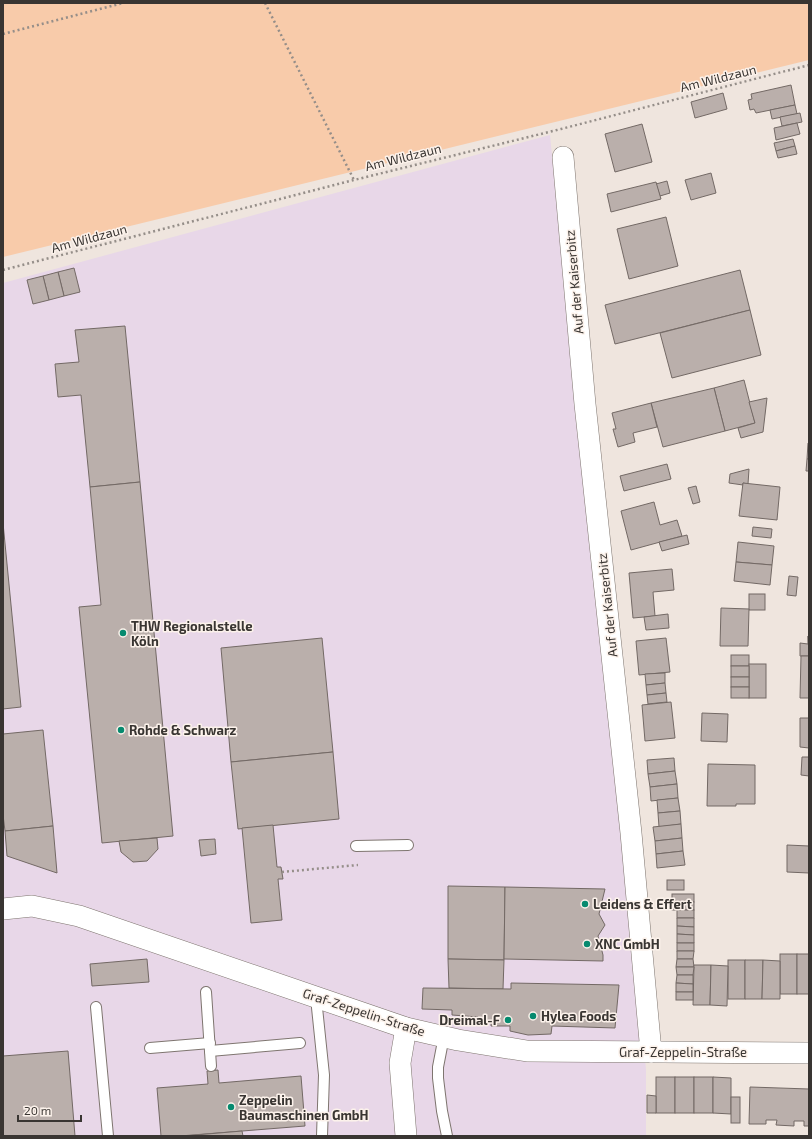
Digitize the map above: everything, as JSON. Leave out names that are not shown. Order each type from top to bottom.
[{"type":"street","name":"Auf der Kaiserbitz","points":[[563,157],[585,404],[629,817],[651,1052]]},
{"type":"street","name":"Graf-Zeppelin-Straße","points":[[3,909],[32,906],[79,916],[406,1028],[458,1040],[527,1051],[809,1053]]},
{"type":"street","points":[[406,1028],[400,1063],[406,1136]]},
{"type":"lane","points":[[356,846],[408,845]]},
{"type":"lane","points":[[206,992],[212,1066]]},
{"type":"lane","points":[[316,998],[324,1075],[322,1136]]},
{"type":"lane","points":[[96,1008],[108,1136]]},
{"type":"lane","points":[[444,1036],[438,1067],[438,1078],[447,1136]]},
{"type":"lane","points":[[150,1048],[300,1043]]},
{"type":"path","points":[[3,34],[123,3]]},
{"type":"path","points":[[265,3],[354,180]]},
{"type":"path","name":"Am Wildzaun","points":[[3,270],[809,65]]},
{"type":"path","points":[[282,872],[358,865]]},
{"type":"shaded area","points":[[3,3],[809,3],[809,60],[3,257]]},
{"type":"shaded area","points":[[550,135],[596,598],[646,1069],[646,1136],[3,1136],[3,283]]},
{"type":"building","points":[[791,85],[795,105],[756,113],[754,109],[750,110],[748,100],[752,99],[751,94]]},
{"type":"building","points":[[723,93],[727,109],[695,118],[691,102]]},
{"type":"building","points":[[795,105],[797,114],[772,119],[770,110]]},
{"type":"building","points":[[800,113],[802,122],[782,126],[780,117]]},
{"type":"building","points":[[797,123],[800,134],[776,140],[774,128]]},
{"type":"building","points":[[642,124],[652,162],[615,172],[605,134]]},
{"type":"building","points":[[793,139],[795,146],[776,151],[774,143]]},
{"type":"building","points":[[795,146],[797,154],[778,158],[776,151]]},
{"type":"building","points":[[711,173],[716,193],[691,200],[685,180]]},
{"type":"building","points":[[667,181],[670,193],[660,196],[656,184]]},
{"type":"building","points":[[656,182],[661,199],[611,212],[607,194]]},
{"type":"building","points":[[666,217],[678,266],[629,279],[617,229]]},
{"type":"building","points":[[74,268],[80,292],[64,296],[58,272]]},
{"type":"building","points":[[740,270],[750,310],[615,344],[605,305]]},
{"type":"building","points":[[58,272],[64,296],[49,300],[43,276]]},
{"type":"building","points":[[43,276],[49,300],[33,304],[27,280]]},
{"type":"building","points":[[750,310],[761,355],[672,378],[660,333]]},
{"type":"building","points":[[125,326],[140,482],[90,487],[81,395],[58,397],[55,364],[79,362],[75,330]]},
{"type":"building","points":[[744,380],[755,423],[725,431],[714,388]]},
{"type":"building","points":[[714,388],[725,431],[663,447],[651,403]]},
{"type":"building","points":[[767,398],[763,432],[741,438],[738,428],[755,423],[749,402]]},
{"type":"building","points":[[651,403],[657,427],[633,433],[635,442],[618,447],[613,429],[616,429],[612,413]]},
{"type":"building","points":[[808,443],[809,459],[807,459]]},
{"type":"building","points":[[807,459],[809,459],[809,471],[806,471]]},
{"type":"building","points":[[667,464],[671,479],[624,491],[620,476]]},
{"type":"building","points":[[749,469],[748,484],[743,483],[743,485],[729,483],[730,474]]},
{"type":"building","points":[[140,482],[173,836],[102,843],[79,607],[101,605],[90,487]]},
{"type":"building","points":[[743,483],[780,487],[777,520],[739,516]]},
{"type":"building","points":[[696,486],[700,502],[693,504],[688,488]]},
{"type":"building","points":[[654,502],[660,525],[677,520],[682,536],[631,550],[621,511]]},
{"type":"building","points":[[3,523],[21,707],[3,709]]},
{"type":"building","points":[[753,527],[772,529],[771,538],[752,536]]},
{"type":"building","points":[[687,535],[689,544],[662,551],[659,542]]},
{"type":"building","points":[[738,542],[774,546],[772,565],[736,562]]},
{"type":"building","points":[[736,562],[772,565],[770,585],[734,581]]},
{"type":"building","points":[[672,569],[674,590],[653,592],[655,616],[633,618],[629,573]]},
{"type":"building","points":[[789,576],[798,577],[796,596],[787,595]]},
{"type":"building","points":[[749,594],[765,594],[765,610],[749,610]]},
{"type":"building","points":[[721,608],[749,609],[748,646],[720,646]]},
{"type":"building","points":[[668,614],[669,628],[646,630],[644,617]]},
{"type":"building","points":[[808,636],[809,656],[800,656],[800,643],[808,644]]},
{"type":"building","points":[[322,638],[333,752],[231,762],[221,648]]},
{"type":"building","points":[[666,638],[670,672],[639,675],[636,641]]},
{"type":"building","points":[[731,655],[749,655],[749,666],[731,666]]},
{"type":"building","points":[[801,656],[809,656],[809,698],[800,698]]},
{"type":"building","points":[[749,664],[766,664],[766,698],[749,698]]},
{"type":"building","points":[[731,666],[749,666],[749,677],[731,677]]},
{"type":"building","points":[[665,673],[665,683],[646,685],[645,674]]},
{"type":"building","points":[[731,677],[749,677],[749,687],[731,687]]},
{"type":"building","points":[[665,683],[666,693],[647,695],[646,685]]},
{"type":"building","points":[[731,687],[749,687],[749,698],[731,698]]},
{"type":"building","points":[[666,693],[667,702],[648,704],[647,695]]},
{"type":"building","points":[[671,702],[675,738],[645,741],[642,705]]},
{"type":"building","points":[[702,713],[728,714],[727,742],[701,741]]},
{"type":"building","points":[[800,718],[809,718],[809,748],[800,747]]},
{"type":"building","points":[[43,730],[53,826],[5,831],[3,815],[3,734]]},
{"type":"building","points":[[333,752],[339,819],[238,829],[231,762]]},
{"type":"building","points":[[802,757],[809,757],[809,776],[801,775]]},
{"type":"building","points":[[674,758],[675,771],[648,774],[647,760]]},
{"type":"building","points":[[708,764],[755,765],[755,804],[736,804],[736,806],[707,806]]},
{"type":"building","points":[[675,771],[677,784],[650,787],[648,774]]},
{"type":"building","points":[[677,784],[678,798],[651,801],[650,787]]},
{"type":"building","points":[[678,798],[680,811],[658,813],[657,800]]},
{"type":"building","points":[[680,811],[681,824],[659,827],[658,813]]},
{"type":"building","points":[[681,824],[682,838],[655,841],[653,827]]},
{"type":"building","points":[[273,825],[277,867],[281,867],[283,879],[278,879],[282,920],[251,923],[242,828]]},
{"type":"building","points":[[53,826],[57,873],[7,856],[5,831]]},
{"type":"building","points":[[157,838],[158,849],[147,861],[133,862],[121,852],[119,841]]},
{"type":"building","points":[[682,838],[683,851],[656,854],[655,841]]},
{"type":"building","points":[[215,839],[216,854],[201,856],[199,840]]},
{"type":"building","points":[[787,845],[809,846],[809,873],[787,872]]},
{"type":"building","points":[[683,851],[685,865],[657,868],[656,854]]},
{"type":"building","points":[[667,880],[684,880],[684,890],[667,890]]},
{"type":"building","points":[[448,886],[505,887],[504,960],[448,959]]},
{"type":"building","points":[[505,887],[605,889],[599,914],[605,925],[598,936],[603,961],[504,959]]},
{"type":"building","points":[[672,894],[694,894],[694,902],[672,902]]},
{"type":"building","points":[[672,902],[694,902],[694,910],[672,910]]},
{"type":"building","points":[[677,910],[694,910],[694,918],[677,918]]},
{"type":"building","points":[[677,918],[694,918],[694,927],[677,926]]},
{"type":"building","points":[[677,926],[694,927],[694,935],[677,934]]},
{"type":"building","points":[[677,934],[694,935],[694,943],[677,943]]},
{"type":"building","points":[[677,943],[694,943],[694,951],[677,951]]},
{"type":"building","points":[[677,951],[694,951],[693,959],[677,959]]},
{"type":"building","points":[[780,954],[797,954],[797,994],[780,994]]},
{"type":"building","points":[[797,954],[809,954],[809,994],[797,994]]},
{"type":"building","points":[[147,959],[149,982],[92,986],[90,964]]},
{"type":"building","points":[[448,959],[504,960],[503,989],[449,988]]},
{"type":"building","points":[[677,959],[693,959],[694,967],[676,967]]},
{"type":"building","points":[[728,960],[745,960],[745,999],[728,999]]},
{"type":"building","points":[[745,960],[763,960],[762,999],[745,999]]},
{"type":"building","points":[[763,960],[780,961],[780,999],[762,999]]},
{"type":"building","points":[[694,965],[711,965],[710,1005],[693,1005]]},
{"type":"building","points":[[711,965],[728,966],[727,1006],[710,1005]]},
{"type":"building","points":[[676,967],[694,967],[693,975],[677,975]]},
{"type":"building","points":[[677,975],[693,975],[693,984],[676,983]]},
{"type":"building","points":[[511,983],[619,985],[615,1028],[552,1026],[551,1034],[528,1035],[510,1031],[510,1026],[491,1026],[491,1021],[478,1021],[478,1017],[452,1015],[452,1010],[422,1009],[423,988],[511,989]]},
{"type":"building","points":[[676,983],[693,984],[693,992],[676,992]]},
{"type":"building","points":[[676,992],[693,992],[693,1000],[676,1000]]},
{"type":"building","points":[[68,1051],[75,1136],[3,1136],[3,1056]]},
{"type":"building","name":"Zeppelin Baumaschinen GmbH","points":[[218,1070],[219,1083],[301,1076],[305,1126],[180,1136],[161,1136],[157,1088],[208,1084],[207,1071]]},
{"type":"building","points":[[656,1077],[675,1077],[675,1113],[656,1113]]},
{"type":"building","points":[[675,1077],[694,1077],[694,1113],[675,1113]]},
{"type":"building","points":[[694,1077],[713,1077],[713,1113],[694,1113]]},
{"type":"building","points":[[713,1077],[731,1078],[731,1114],[713,1113]]},
{"type":"building","points":[[750,1087],[809,1089],[809,1126],[804,1126],[804,1121],[794,1121],[794,1126],[776,1125],[777,1120],[766,1120],[766,1124],[749,1124]]},
{"type":"building","points":[[647,1095],[656,1096],[656,1113],[647,1113]]},
{"type":"building","points":[[731,1097],[740,1097],[740,1123],[731,1123]]},
{"type":"building","points":[[242,1131],[243,1136],[184,1136]]},
{"type":"place","name":"THW Regionalstelle Köln","points":[[123,633]]},
{"type":"place","name":"Rohde & Schwarz","points":[[121,730]]},
{"type":"place","name":"Leidens & Effert","points":[[585,904]]},
{"type":"place","name":"XNC GmbH","points":[[587,944]]},
{"type":"place","name":"Hylea Foods","points":[[533,1016]]},
{"type":"place","name":"Dreimal-F","points":[[508,1020]]},
{"type":"place","name":"Zeppelin Baumaschinen GmbH","points":[[231,1107]]}]
